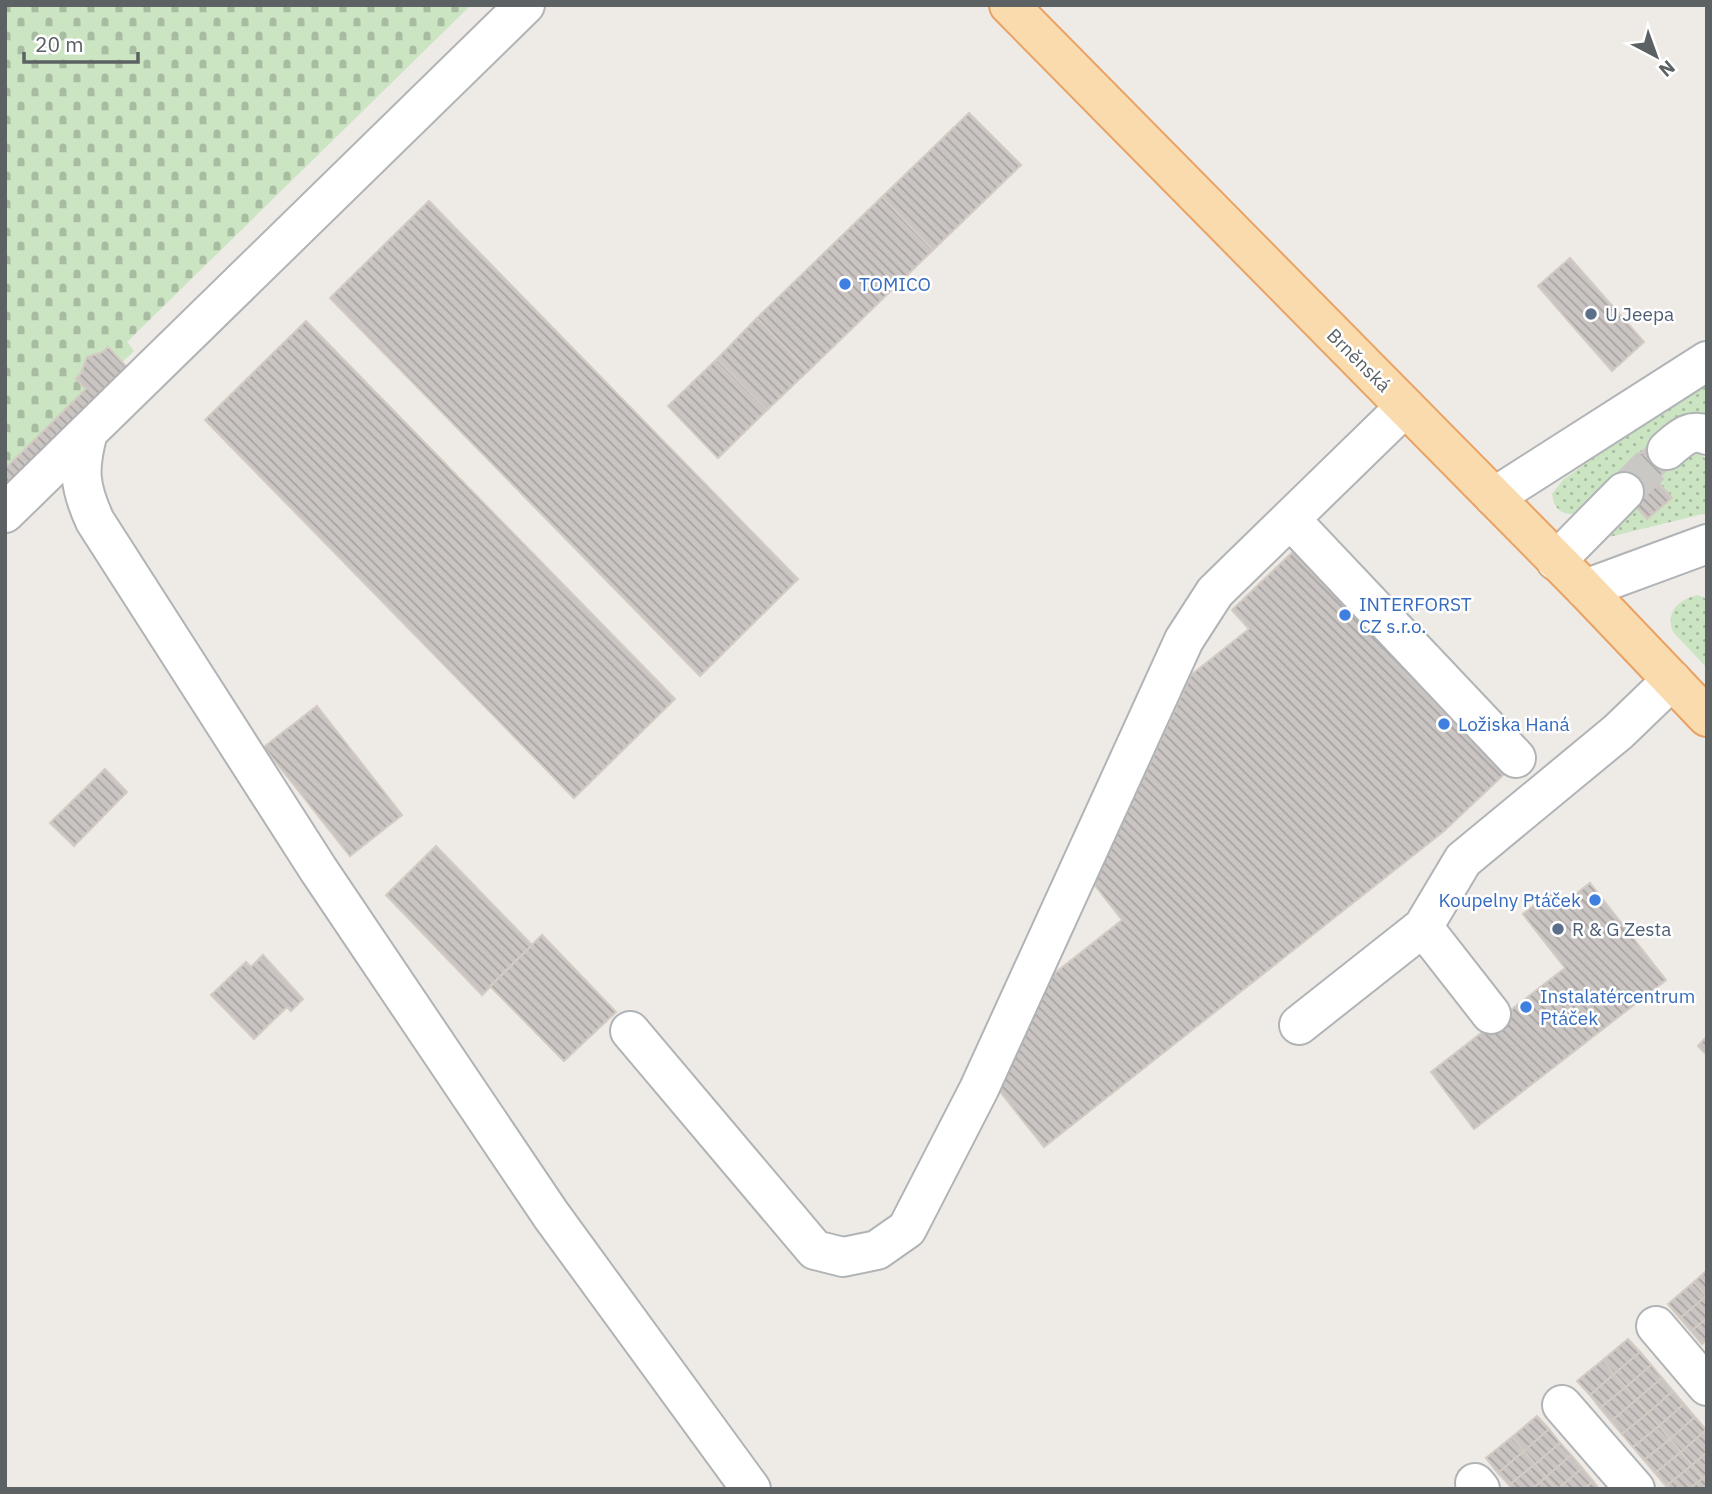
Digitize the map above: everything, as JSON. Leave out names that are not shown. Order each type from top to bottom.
[{"type":"main road","name":"Brněnská","points":[[1009,5],[1585,589],[1707,718]]},
{"type":"lane","points":[[5,513],[525,5]]},
{"type":"lane","points":[[1494,497],[1707,361]]},
{"type":"lane","points":[[630,1031],[815,1250],[843,1257],[877,1250],[907,1229],[979,1088],[1184,640],[1215,592],[1405,407]]},
{"type":"lane","points":[[1667,450],[1685,435],[1695,431],[1707,435]]},
{"type":"lane","points":[[88,432],[80,463],[81,478],[84,494],[95,521],[318,869],[543,1203],[751,1489]]},
{"type":"lane","points":[[1556,561],[1624,492]]},
{"type":"lane","points":[[1290,519],[1516,758]]},
{"type":"lane","points":[[1585,589],[1705,548]]},
{"type":"lane","points":[[1299,1025],[1423,927],[1463,860],[1618,732],[1672,680]]},
{"type":"lane","points":[[1423,927],[1492,1014]]},
{"type":"lane","points":[[1656,1326],[1707,1386]]},
{"type":"lane","points":[[1562,1405],[1635,1489]]},
{"type":"green space","points":[[5,5],[471,5],[127,342],[134,351],[122,362],[133,374],[5,498]]},
{"type":"green space","points":[[1707,376],[1707,421],[1697,451],[1707,460],[1707,513],[1605,538],[1611,480],[1573,514],[1558,509],[1552,494],[1563,480]]},
{"type":"green space","points":[[1698,595],[1707,599],[1707,668],[1673,632],[1671,625],[1675,608]]},
{"type":"building","points":[[969,113],[1021,165],[933,250],[882,197]]},
{"type":"building","name":"TOMICO","points":[[882,197],[933,250],[808,371],[757,318]]},
{"type":"building","points":[[429,201],[798,579],[700,676],[330,298]]},
{"type":"building","name":"U Jeepa","points":[[1570,258],[1644,342],[1612,371],[1538,286]]},
{"type":"building","points":[[757,318],[808,371],[767,410],[717,359]]},
{"type":"building","points":[[306,321],[675,699],[574,798],[205,420]]},
{"type":"building","points":[[108,347],[133,374],[5,498],[5,469],[86,389],[76,379],[87,357],[103,352]]},
{"type":"building","points":[[717,359],[767,410],[718,458],[668,406]]},
{"type":"building","points":[[1657,438],[1677,461],[1656,480],[1672,498],[1647,519],[1612,479]]},
{"type":"building","points":[[1302,543],[1515,764],[1444,831],[1044,1147],[998,1089],[1050,977],[1122,920],[1094,884],[1191,675],[1249,629],[1232,610]]},
{"type":"building","points":[[317,706],[402,815],[350,856],[264,747]]},
{"type":"building","points":[[105,769],[127,792],[74,846],[50,823]]},
{"type":"building","points":[[436,846],[532,945],[482,995],[386,895]]},
{"type":"building","points":[[1590,883],[1666,980],[1474,1129],[1431,1072],[1565,968],[1523,914],[1553,891],[1563,904]]},
{"type":"building","points":[[542,935],[616,1012],[564,1061],[490,986]]},
{"type":"building","points":[[263,955],[303,999],[291,1011],[287,1007],[254,1039],[211,995],[246,962],[251,967]]},
{"type":"building","points":[[1707,1036],[1707,1055],[1698,1046]]},
{"type":"building","points":[[1707,1270],[1707,1295],[1706,1296],[1694,1282]]},
{"type":"building","points":[[1694,1282],[1706,1296],[1680,1318],[1668,1304]]},
{"type":"building","points":[[1706,1296],[1707,1318],[1691,1331],[1680,1318]]},
{"type":"building","points":[[1707,1318],[1707,1340],[1702,1344],[1691,1331]]},
{"type":"building","points":[[1628,1339],[1640,1352],[1614,1374],[1603,1360]]},
{"type":"building","points":[[1640,1352],[1651,1365],[1626,1387],[1614,1374]]},
{"type":"building","points":[[1603,1360],[1614,1374],[1590,1395],[1577,1381]]},
{"type":"building","points":[[1651,1365],[1662,1378],[1636,1400],[1626,1387]]},
{"type":"building","points":[[1614,1374],[1626,1387],[1600,1408],[1590,1395]]},
{"type":"building","points":[[1662,1378],[1673,1391],[1648,1413],[1636,1400]]},
{"type":"building","points":[[1626,1387],[1636,1400],[1611,1421],[1600,1408]]},
{"type":"building","points":[[1673,1391],[1684,1404],[1659,1426],[1648,1413]]},
{"type":"building","points":[[1636,1400],[1648,1413],[1622,1434],[1611,1421]]},
{"type":"building","points":[[1684,1404],[1695,1417],[1670,1439],[1659,1426]]},
{"type":"building","points":[[1648,1413],[1659,1426],[1633,1447],[1622,1434]]},
{"type":"building","points":[[1537,1416],[1549,1429],[1524,1451],[1512,1437]]},
{"type":"building","points":[[1695,1417],[1706,1430],[1681,1452],[1670,1439]]},
{"type":"building","points":[[1659,1426],[1670,1439],[1644,1460],[1633,1447]]},
{"type":"building","points":[[1549,1429],[1560,1443],[1535,1464],[1524,1451]]},
{"type":"building","points":[[1706,1430],[1707,1452],[1692,1465],[1681,1452]]},
{"type":"building","points":[[1512,1437],[1524,1451],[1498,1473],[1486,1458]]},
{"type":"building","points":[[1670,1439],[1681,1452],[1655,1473],[1644,1460]]},
{"type":"building","points":[[1560,1443],[1571,1455],[1546,1477],[1535,1464]]},
{"type":"building","points":[[1524,1451],[1535,1464],[1509,1485],[1498,1473]]},
{"type":"building","points":[[1681,1452],[1692,1465],[1666,1486],[1655,1473]]},
{"type":"building","points":[[1707,1452],[1707,1474],[1703,1478],[1692,1465]]},
{"type":"building","points":[[1571,1455],[1582,1468],[1556,1489],[1546,1477]]},
{"type":"building","points":[[1535,1464],[1546,1477],[1532,1489],[1512,1489],[1509,1485]]},
{"type":"building","points":[[1692,1465],[1703,1478],[1689,1489],[1669,1489],[1666,1486]]},
{"type":"building","points":[[1582,1468],[1593,1481],[1584,1489],[1558,1489]]},
{"type":"building","points":[[1546,1477],[1556,1489],[1532,1489]]},
{"type":"building","points":[[1703,1478],[1707,1482],[1707,1489],[1689,1489]]},
{"type":"building","points":[[1593,1481],[1599,1489],[1584,1489]]},
{"type":"tunnel","points":[[1624,492],[1667,450]]},
{"type":"place","name":"TOMICO","points":[[845,284]]},
{"type":"place","name":"U Jeepa","points":[[1591,314]]},
{"type":"place","name":"INTERFORST CZ s.r.o.","points":[[1345,615]]},
{"type":"place","name":"Ložiska Haná","points":[[1444,724]]},
{"type":"place","name":"Koupelny Ptáček","points":[[1595,900]]},
{"type":"place","name":"R & G Zesta","points":[[1558,929]]},
{"type":"place","name":"Instalatércentrum Ptáček","points":[[1526,1007]]}]
